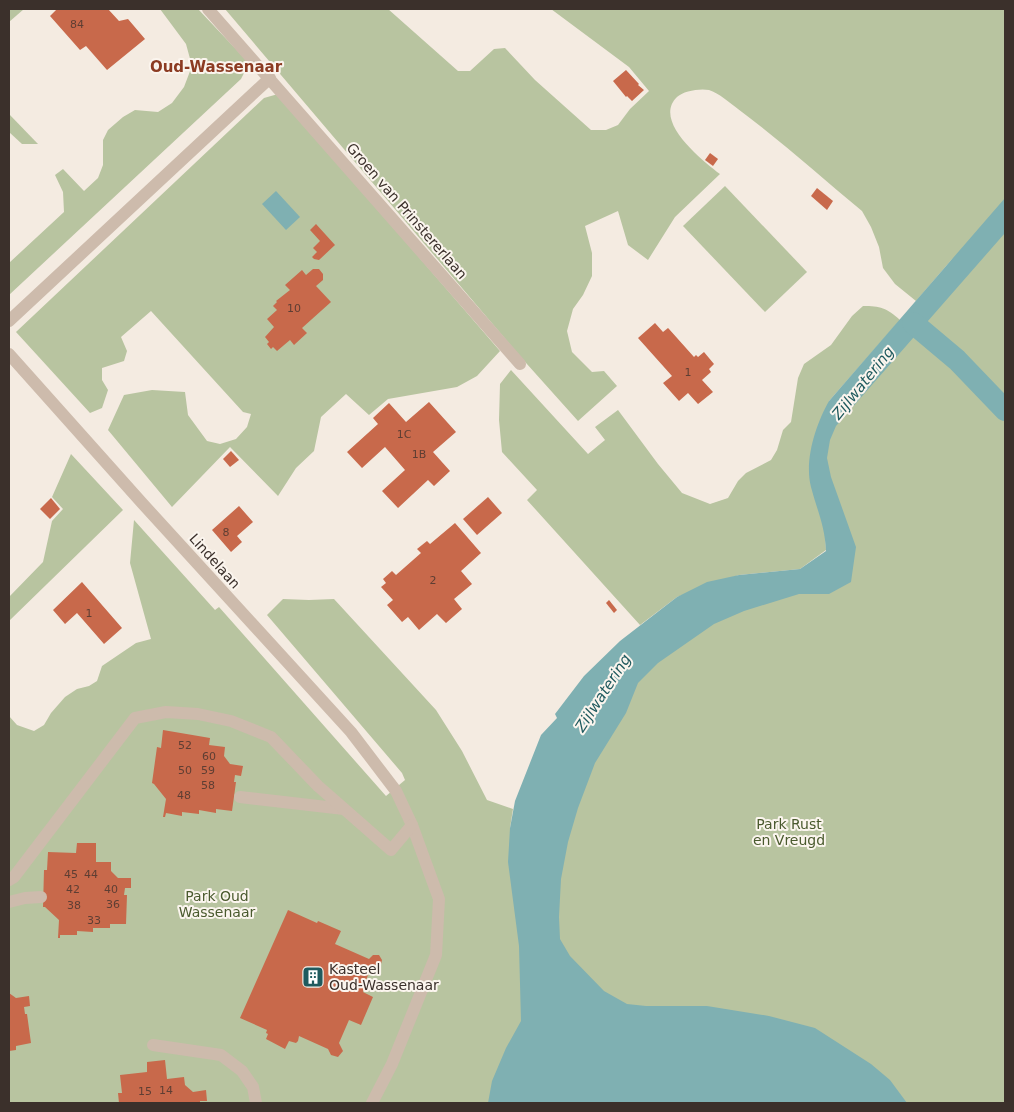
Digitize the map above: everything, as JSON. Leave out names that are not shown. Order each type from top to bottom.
[{"type":"street","name":"Groen van Prinstererlaan","points":[[208,9],[520,364]]},
{"type":"street","points":[[9,321],[270,78]]},
{"type":"street","name":"Lindelaan","points":[[9,354],[351,732],[396,791],[412,826]]},
{"type":"street","points":[[9,880],[14,877],[135,718],[166,712],[198,714],[231,721],[271,737],[318,786],[391,850],[412,826],[439,899],[436,956],[392,1064],[372,1103]]},
{"type":"street","points":[[240,797],[344,809]]},
{"type":"street","points":[[9,902],[41,897]]},
{"type":"street","points":[[153,1044],[221,1055],[242,1071],[253,1086],[256,1103]]},
{"type":"green space","points":[[9,9],[24,9],[9,22]]},
{"type":"green space","points":[[160,9],[198,9],[249,63],[241,79],[9,295],[9,263],[64,212],[63,192],[55,175],[63,169],[84,191],[98,178],[103,165],[103,140],[108,130],[123,117],[135,110],[158,112],[172,103],[184,87],[192,66],[186,44]]},
{"type":"green space","name":"Park Rust en Vreugd","points":[[225,9],[388,9],[458,71],[470,71],[494,49],[505,48],[535,80],[591,130],[606,130],[618,125],[630,109],[649,91],[629,67],[551,9],[1005,9],[1005,1103],[876,1103],[623,1033],[525,920],[630,664],[837,557],[818,482],[826,421],[953,258],[916,301],[895,284],[883,268],[879,247],[862,211],[770,134],[713,91],[701,89],[683,93],[677,97],[671,107],[671,117],[675,128],[692,150],[720,174],[675,217],[648,260],[628,245],[618,211],[585,226],[592,253],[592,276],[583,295],[573,309],[567,331],[572,352],[592,372],[604,371],[617,386],[578,421],[518,354]]},
{"type":"green space","points":[[278,94],[500,351],[477,376],[457,387],[388,399],[369,415],[346,394],[321,417],[314,451],[296,468],[278,496],[230,447],[172,507],[108,430],[124,395],[152,390],[185,392],[188,415],[207,441],[220,444],[236,439],[247,427],[251,414],[243,412],[151,311],[121,337],[127,351],[124,361],[102,368],[102,380],[108,390],[102,408],[90,413],[16,332],[264,98]]},
{"type":"green space","points":[[9,114],[38,144],[22,144],[9,132]]},
{"type":"green space","points":[[725,186],[807,272],[765,312],[683,226]]},
{"type":"green space","points":[[863,306],[883,308],[900,320],[829,401],[822,521],[826,550],[800,569],[739,575],[677,597],[640,625],[527,500],[537,490],[502,452],[499,420],[500,384],[511,370],[588,454],[605,440],[595,427],[618,410],[682,493],[710,504],[728,498],[738,481],[746,473],[771,460],[777,450],[783,430],[791,422],[798,378],[804,364],[831,345],[852,316]]},
{"type":"green space","points":[[71,454],[123,510],[9,621],[9,597],[43,562],[52,521],[63,509],[52,497]]},
{"type":"green space","name":"Park Oud Wassenaar","points":[[134,520],[215,610],[219,607],[386,796],[405,780],[402,773],[267,615],[283,599],[334,599],[436,710],[462,751],[487,800],[513,809],[510,828],[546,1024],[516,1103],[9,1103],[9,716],[17,725],[34,731],[44,725],[51,713],[65,697],[77,689],[89,686],[97,681],[102,666],[136,643],[151,639],[130,563]]},
{"type":"water","points":[[276,191],[300,217],[286,230],[262,204]]},
{"type":"water","name":"Zijlwatering","points":[[1005,198],[1005,233],[836,426],[830,440],[827,458],[831,477],[856,547],[851,582],[829,594],[799,594],[744,611],[714,624],[658,663],[638,683],[626,713],[595,763],[578,808],[568,842],[561,879],[560,939],[570,956],[604,991],[627,1004],[646,1006],[707,1006],[769,1016],[815,1028],[871,1064],[890,1080],[907,1103],[488,1103],[492,1081],[506,1048],[521,1021],[519,946],[508,862],[510,828],[515,801],[541,735],[557,718],[555,714],[584,676],[620,641],[677,597],[707,582],[739,575],[800,569],[826,551],[822,526],[809,476],[812,442],[824,410],[829,401]]},
{"type":"building","points":[[57,9],[108,9],[119,21],[128,19],[145,39],[107,70],[86,46],[80,50],[50,16]]},
{"type":"building","points":[[626,70],[644,90],[632,101],[626,97],[613,81]]},
{"type":"building","points":[[710,153],[718,159],[713,166],[705,160]]},
{"type":"building","points":[[817,188],[833,201],[827,210],[811,196]]},
{"type":"building","points":[[316,224],[335,245],[319,260],[312,257],[317,252],[313,248],[320,241],[310,230]]},
{"type":"building","points":[[313,269],[319,269],[323,274],[323,280],[316,286],[331,302],[302,328],[307,333],[294,345],[290,340],[277,351],[273,347],[271,349],[265,337],[274,327],[267,319],[277,310],[273,306],[276,301],[290,290],[285,285],[302,270],[306,275]]},
{"type":"building","points":[[655,323],[663,332],[668,328],[694,357],[696,355],[698,357],[704,352],[714,364],[709,369],[711,372],[702,380],[713,392],[698,404],[688,393],[679,401],[663,383],[672,376],[638,338]]},
{"type":"building","points":[[429,402],[456,432],[433,452],[450,471],[434,486],[428,480],[398,508],[382,491],[405,470],[385,447],[362,468],[347,452],[378,424],[373,418],[389,403],[406,422]]},
{"type":"building","points":[[231,451],[239,460],[230,467],[223,459]]},
{"type":"building","points":[[488,497],[502,513],[477,535],[463,519]]},
{"type":"building","points":[[51,498],[60,509],[50,519],[40,509]]},
{"type":"building","points":[[239,506],[253,522],[237,536],[242,542],[231,552],[212,530]]},
{"type":"building","points":[[455,523],[481,553],[461,571],[472,584],[454,599],[462,609],[446,623],[437,614],[419,630],[408,617],[402,622],[387,605],[393,600],[381,587],[386,583],[383,579],[392,571],[396,575],[421,553],[417,549],[427,541],[430,544]]},
{"type":"building","points":[[82,582],[122,628],[104,644],[77,613],[65,624],[53,610]]},
{"type":"building","points":[[609,600],[617,610],[614,613],[606,603]]},
{"type":"building","points":[[163,730],[210,738],[209,745],[225,747],[224,756],[230,764],[243,766],[241,776],[235,775],[234,782],[236,782],[232,811],[216,809],[216,813],[199,810],[199,814],[182,812],[182,816],[166,813],[165,817],[163,817],[166,799],[152,783],[157,747],[161,748]]},
{"type":"building","points":[[77,843],[96,843],[96,862],[111,862],[111,871],[118,878],[131,878],[131,888],[125,888],[124,895],[127,895],[126,924],[110,924],[110,928],[93,928],[93,932],[77,931],[77,935],[60,935],[60,938],[58,938],[59,920],[43,907],[44,870],[47,870],[48,852],[76,853]]},
{"type":"building","name":"Kasteel Oud-Wassenaar","points":[[288,910],[341,931],[335,944],[369,959],[373,955],[379,955],[382,960],[380,968],[371,968],[364,985],[363,992],[373,997],[361,1025],[349,1020],[339,1043],[343,1051],[338,1057],[331,1055],[328,1049],[299,1036],[296,1043],[289,1041],[285,1049],[266,1039],[267,1030],[240,1018]]},
{"type":"building","points":[[9,993],[16,998],[29,996],[30,1006],[24,1007],[25,1014],[27,1014],[31,1043],[16,1046],[16,1050],[9,1051]]},
{"type":"building","points":[[165,1060],[167,1079],[184,1077],[185,1085],[193,1092],[206,1090],[207,1101],[200,1101],[200,1103],[119,1103],[118,1093],[122,1093],[120,1075],[147,1072],[147,1062]]},
{"type":"waterway","points":[[913,323],[957,360],[1005,410]]},
{"type":"place","name":"Kasteel Oud-Wassenaar","points":[[313,977]]},
{"type":"district","name":"Oud-Wassenaar","points":[[216,67]]}]
